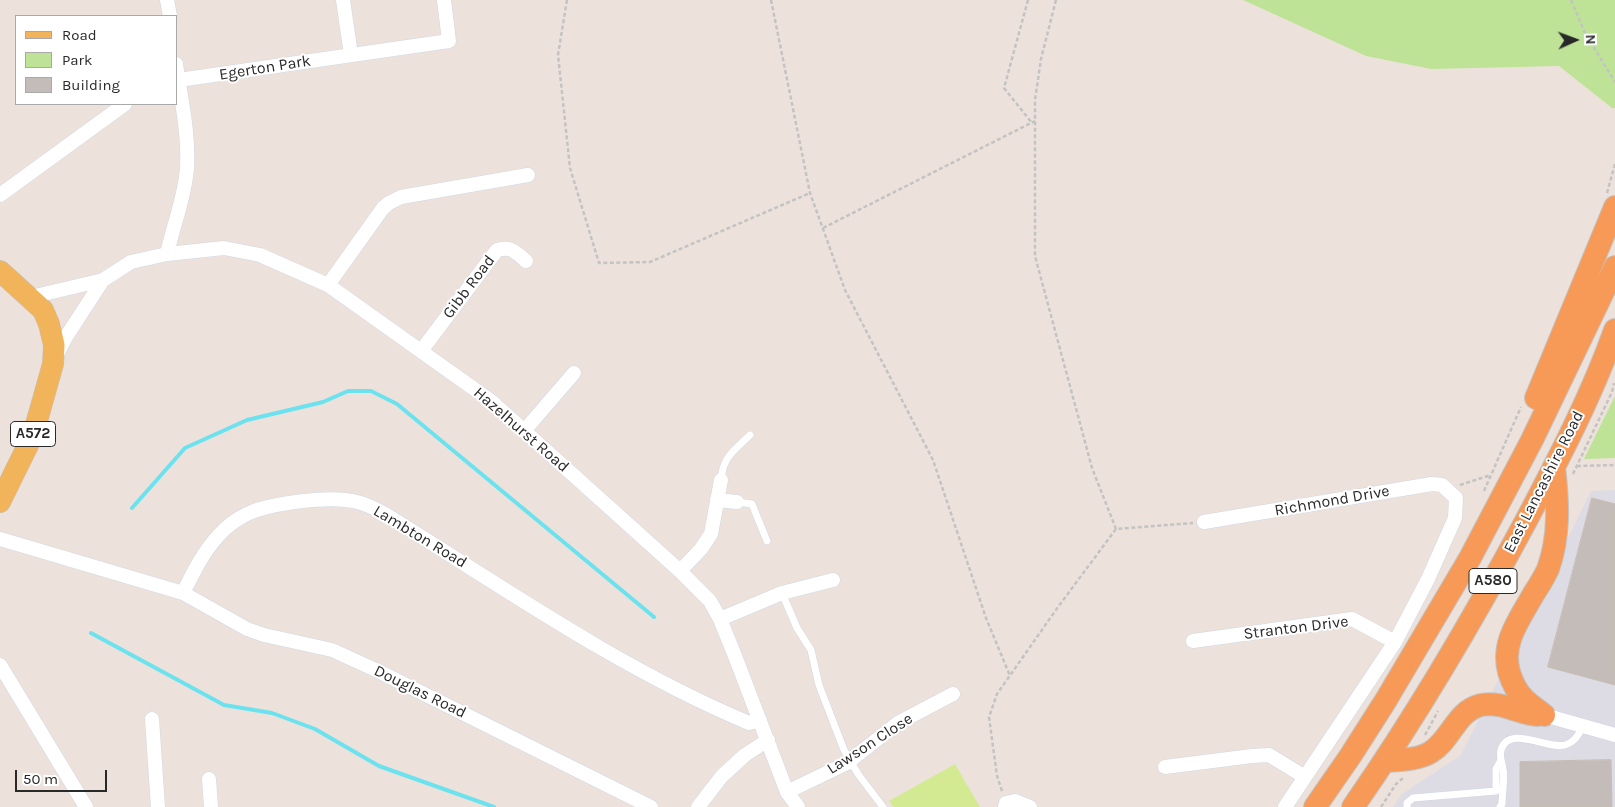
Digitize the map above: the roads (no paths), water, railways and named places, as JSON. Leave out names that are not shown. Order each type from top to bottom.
[{"type":"highway","name":"A580","points":[[1470,558],[1615,207]]},
{"type":"highway","name":"East Lancashire Road","points":[[1315,807],[1366,732],[1470,558],[1532,440],[1615,267]]},
{"type":"highway","name":"East Lancashire Road","points":[[1353,807],[1385,761],[1510,551],[1554,467],[1614,335]]},
{"type":"highway","points":[[1544,715],[1523,698],[1516,689],[1508,668],[1506,653],[1510,637],[1547,570],[1553,552],[1558,497],[1554,467]]},
{"type":"highway","points":[[1385,761],[1413,758],[1431,752],[1444,740],[1462,716],[1480,706],[1501,705],[1534,715],[1544,715]]},
{"type":"main road","name":"A572","points":[[0,271],[43,310],[49,324],[54,345],[52,364],[33,435],[1,495]]},
{"type":"street","points":[[168,0],[170,15]]},
{"type":"street","points":[[343,0],[351,55]]},
{"type":"street","name":"Egerton Park","points":[[178,69],[351,55],[449,41],[444,0]]},
{"type":"street","points":[[167,254],[182,199],[187,167],[186,136],[178,76]]},
{"type":"street","points":[[0,195],[124,105]]},
{"type":"street","points":[[328,284],[383,208],[394,200],[513,173],[528,175]]},
{"type":"street","name":"Hazelhurst Road","points":[[30,297],[103,280],[131,262],[167,254],[224,248],[260,255],[328,284],[491,401],[680,571],[710,601],[720,619],[787,792],[798,807]]},
{"type":"street","name":"Gibb Road","points":[[421,351],[497,250],[511,249],[526,262]]},
{"type":"street","name":"Hazelhurst Road","points":[[52,364],[66,337],[103,280]]},
{"type":"street","points":[[524,431],[574,373]]},
{"type":"street","points":[[680,571],[701,549],[711,534],[721,480]]},
{"type":"street","name":"Richmond Drive","points":[[1204,522],[1432,484],[1442,485],[1451,494],[1455,518],[1428,579],[1395,642]]},
{"type":"street","name":"Lambton Road","points":[[183,594],[204,553],[220,534],[246,514],[304,501],[338,499],[356,501],[385,514],[553,619],[649,675],[749,723],[760,720]]},
{"type":"street","points":[[717,500],[737,502]]},
{"type":"street","points":[[0,539],[183,594]]},
{"type":"street","points":[[720,619],[782,593],[833,580]]},
{"type":"street","name":"Douglas Road","points":[[183,594],[247,629],[264,635],[332,650],[651,807]]},
{"type":"street","name":"Stranton Drive","points":[[1193,641],[1352,619],[1395,642]]},
{"type":"street","points":[[1285,807],[1395,642]]},
{"type":"street","points":[[0,665],[86,807]]},
{"type":"street","name":"Lawson Close","points":[[787,792],[850,760],[898,723],[953,694]]},
{"type":"street","points":[[1544,715],[1615,735]]},
{"type":"street","points":[[1345,718],[1366,732]]},
{"type":"street","points":[[152,719],[158,807]]},
{"type":"street","points":[[701,806],[722,776],[745,755],[768,740]]},
{"type":"street","points":[[1166,767],[1269,755],[1305,777]]},
{"type":"street","points":[[209,779],[211,807]]},
{"type":"street","points":[[1006,805],[1015,801],[1030,807]]},
{"type":"lane","points":[[721,480],[722,466],[728,457],[750,435]]},
{"type":"lane","points":[[737,502],[752,504],[767,541]]},
{"type":"lane","points":[[782,593],[797,628],[811,650],[819,686],[844,750],[858,774],[883,807]]},
{"type":"lane","points":[[1500,807],[1502,804],[1502,748],[1510,739],[1519,738],[1555,745],[1565,745],[1577,738],[1583,726]]},
{"type":"lane","points":[[1407,807],[1407,803],[1413,798],[1496,791],[1496,769],[1502,765]]},
{"type":"waterway","points":[[132,508],[185,448],[247,420],[323,402],[348,391],[371,391],[397,404],[654,617]]},
{"type":"waterway","points":[[91,633],[224,705],[272,713],[315,729],[379,766],[494,807]]}]
